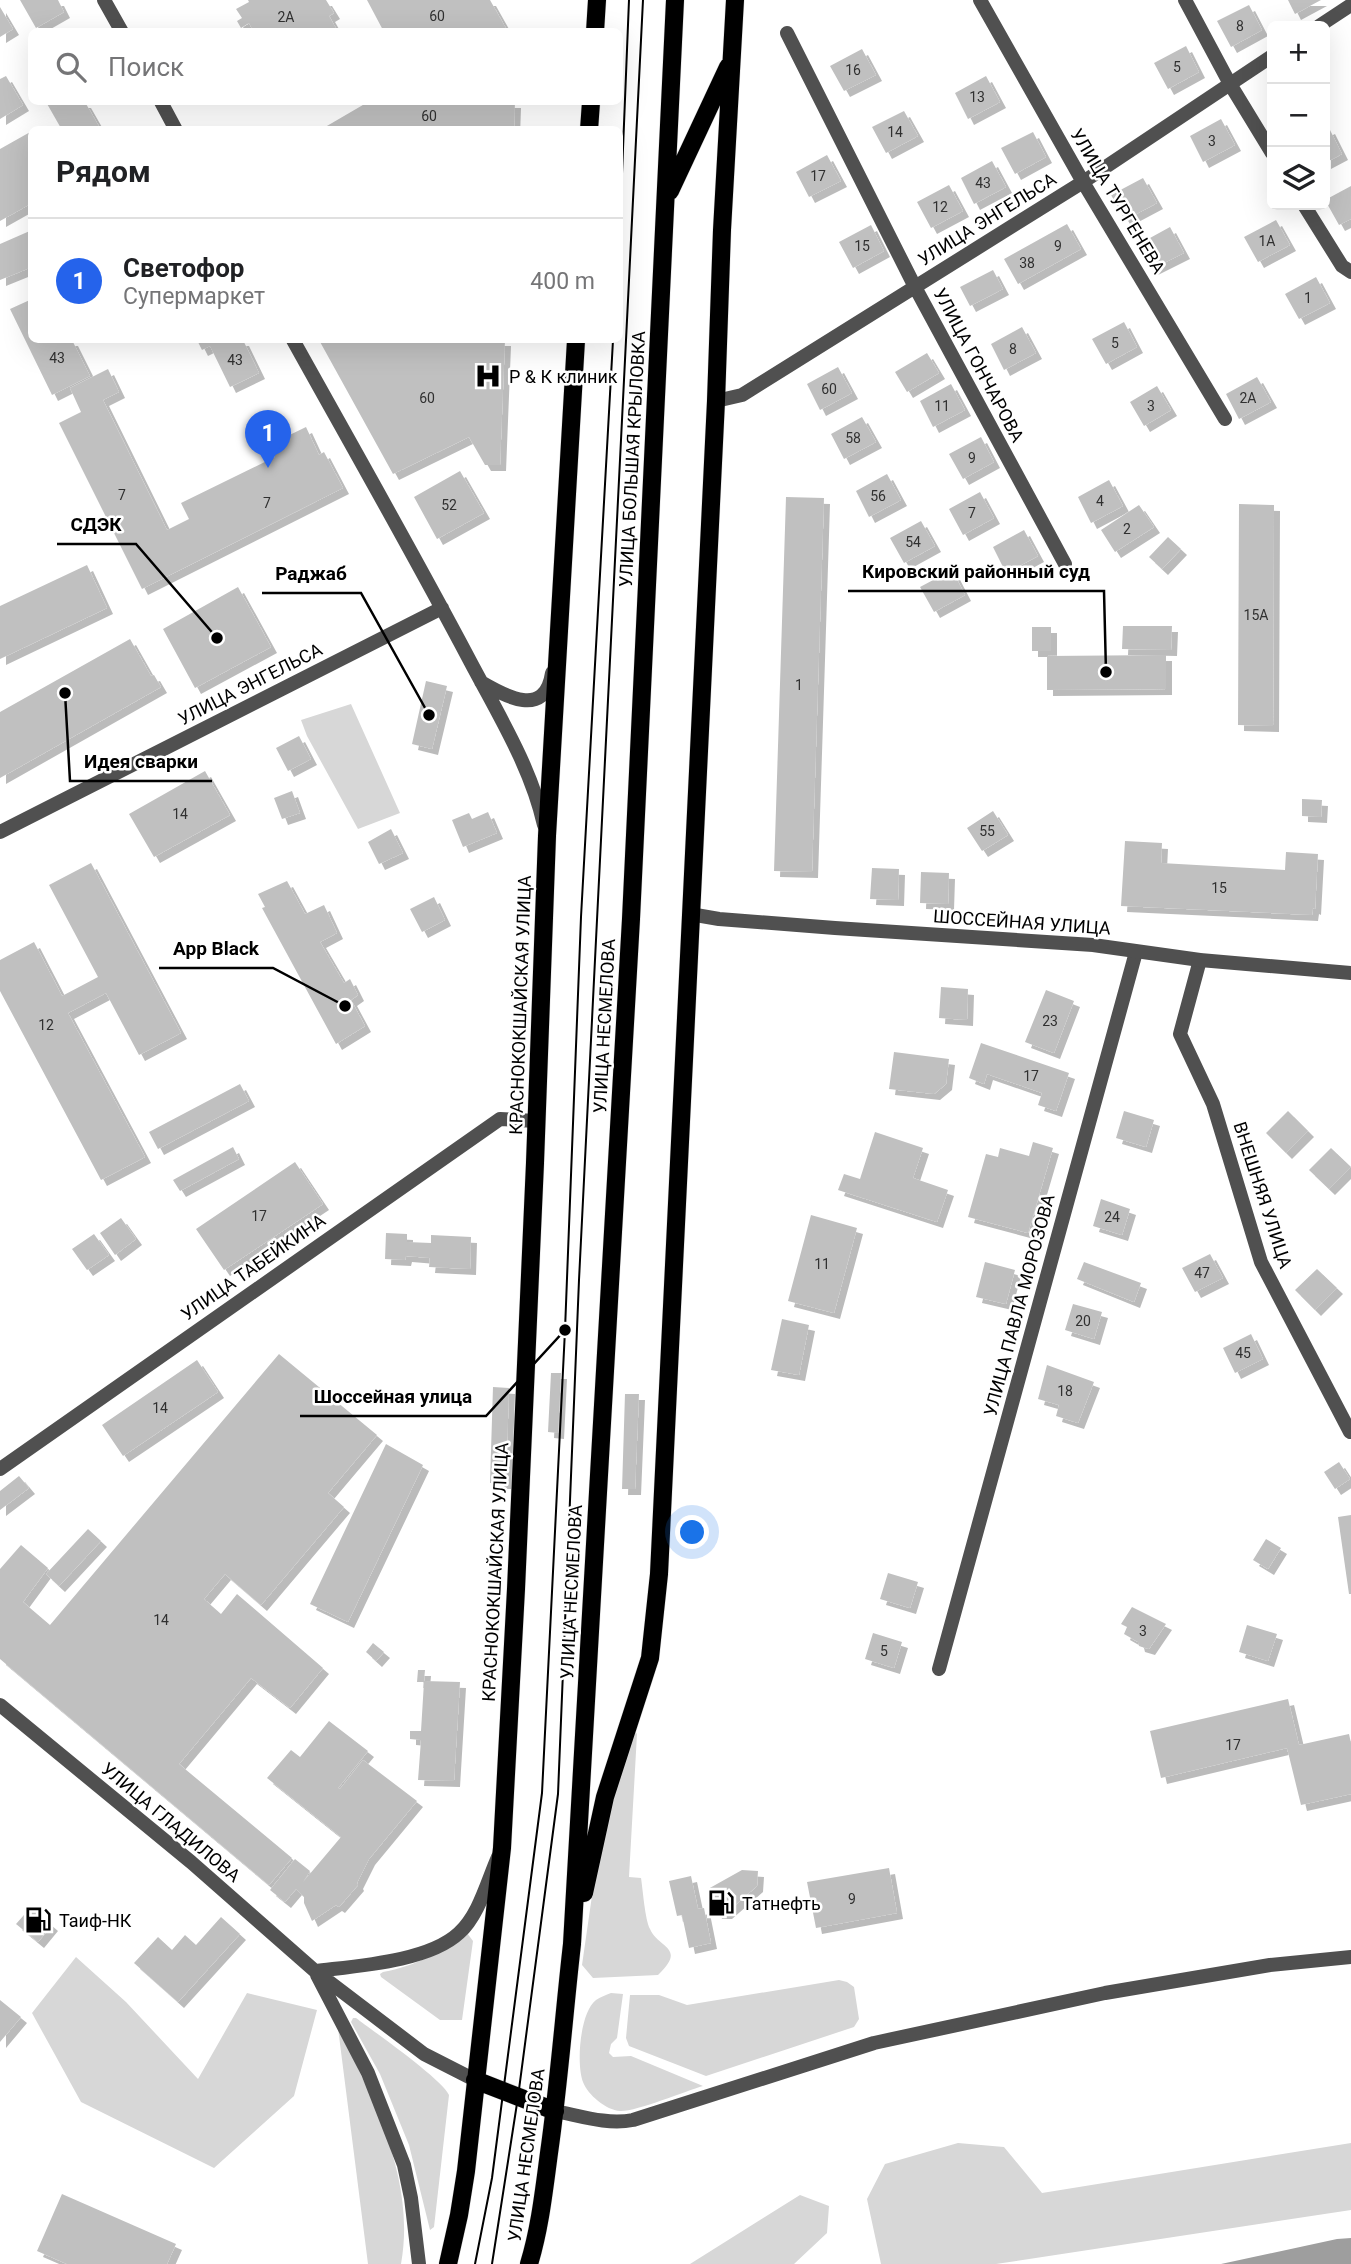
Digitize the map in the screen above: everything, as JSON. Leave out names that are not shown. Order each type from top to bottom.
[{"type":"main road","points":[[595,28],[597,0]]},
{"type":"main road","name":"УЛИЦА БОЛЬШАЯ КРЫЛОВКА","points":[[631,919],[675,0]]},
{"type":"main road","points":[[572,1944],[605,1797],[650,1658],[659,1574],[722,230],[736,0]]},
{"type":"main road","points":[[666,198],[733,58]]},
{"type":"main road","points":[[589,126],[591,105]]},
{"type":"main road","points":[[547,836],[576,343]]},
{"type":"main road","name":"КРАСНОКОКШАЙСКАЯ УЛИЦА","points":[[448,2264],[461,2204],[502,1848],[516,1589],[547,836]]},
{"type":"main road","name":"УЛИЦА НЕСМЕЛОВА","points":[[529,2264],[535,2244],[555,2111],[572,1944],[631,919]]},
{"type":"main road","points":[[475,2080],[555,2111]]},
{"type":"street","name":"УЛИЦА ТУРГЕНЕВА","points":[[980,0],[1083,181],[1225,419]]},
{"type":"street","points":[[1185,0],[1230,84],[1268,147]]},
{"type":"street","points":[[108,1],[120,28]]},
{"type":"street","points":[[1327,21],[1351,5]]},
{"type":"street","name":"УЛИЦА ГОНЧАРОВА","points":[[787,33],[915,287],[1065,564]]},
{"type":"street","name":"УЛИЦА ЭНГЕЛЬСА","points":[[716,401],[742,395],[1083,181],[1267,59]]},
{"type":"street","points":[[163,105],[174,126]]},
{"type":"street","points":[[1307,210],[1342,266],[1351,272]]},
{"type":"street","name":"КРАСНОКОКШАЙСКАЯ УЛИЦА","points":[[295,343],[481,682],[532,785],[547,836]]},
{"type":"street","name":"УЛИЦА ЭНГЕЛЬСА","points":[[0,832],[442,608]]},
{"type":"street","points":[[481,682],[513,699],[533,699],[542,694],[551,680],[559,626]]},
{"type":"street","name":"ШОССЕЙНАЯ УЛИЦА","points":[[690,915],[835,929],[1093,945],[1200,960],[1351,973]]},
{"type":"street","name":"УЛИЦА ПАВЛА МОРОЗОВА","points":[[939,1669],[1136,952]]},
{"type":"street","name":"ВНЕШНЯЯ УЛИЦА","points":[[1200,960],[1180,1034],[1213,1104],[1261,1262],[1350,1433]]},
{"type":"street","name":"УЛИЦА ТАБЕЙКИНА","points":[[0,1469],[500,1119],[536,1121]]},
{"type":"street","name":"УЛИЦА ГЛАДИЛОВА","points":[[0,1705],[191,1862],[314,1970],[424,2054],[475,2080]]},
{"type":"street","points":[[419,2264],[404,2165],[368,2073],[314,1970],[371,1964],[415,1954],[436,1947],[459,1933],[475,1911],[502,1848]]},
{"type":"street","points":[[555,2111],[608,2122],[625,2122],[874,2043],[1105,1993],[1270,1965],[1351,1957]]},
{"type":"shaded area","points":[[351,704],[400,813],[358,829],[301,720]]},
{"type":"shaded area","points":[[635,1731],[637,1734],[629,1877],[641,1878],[648,1924],[654,1936],[671,1953],[670,1959],[658,1975],[593,1978],[582,1965],[598,1854],[609,1807]]},
{"type":"shaded area","points":[[467,1933],[473,1941],[462,2020],[440,2020],[381,1977],[383,1972],[427,1957]]},
{"type":"shaded area","points":[[76,1957],[126,2002],[198,2079],[247,1993],[317,2010],[294,2096],[214,2168],[81,2102],[32,2013]]},
{"type":"shaded area","points":[[839,1980],[854,1987],[859,2019],[854,2027],[706,2076],[629,2046],[626,2038],[630,1995],[659,1995],[687,2005]]},
{"type":"shaded area","points":[[611,1993],[623,1994],[617,2038],[611,2044],[609,2053],[613,2057],[631,2056],[703,2086],[648,2105],[620,2111],[603,2105],[593,2097],[585,2087],[581,2074],[583,2026],[591,2006]]},
{"type":"shaded area","points":[[353,2018],[421,2067],[449,2095],[434,2227],[430,2230],[409,2145],[380,2074],[351,2022]]},
{"type":"shaded area","points":[[338,2028],[389,2142],[403,2202],[401,2264],[368,2264]]},
{"type":"shaded area","points":[[958,2143],[1004,2147],[1042,2193],[1351,2143],[1351,2210],[996,2264],[881,2264],[867,2199],[885,2164]]},
{"type":"shaded area","points":[[800,2195],[829,2206],[827,2233],[794,2264],[690,2264]]},
{"type":"shaded area","points":[[1351,2238],[1351,2264],[1221,2264],[1337,2239]]},
{"type":"building","points":[[20,0],[58,0],[64,12],[36,28]]},
{"type":"building","points":[[248,0],[326,0],[334,13],[329,16],[336,28],[252,28],[249,23],[241,28],[237,21],[242,18],[236,9],[249,2]]},
{"type":"building","points":[[367,0],[490,0],[506,28],[382,28]]},
{"type":"building","points":[[1288,0],[1321,0],[1295,14]]},
{"type":"building","points":[[1249,5],[1262,30],[1231,47],[1217,21]]},
{"type":"building","points":[[0,7],[13,29],[0,37]]},
{"type":"building","points":[[1186,46],[1199,72],[1168,89],[1154,63]]},
{"type":"building","points":[[862,49],[876,75],[844,91],[830,66]]},
{"type":"building","points":[[6,76],[23,105],[0,119],[0,79]]},
{"type":"building","points":[[986,76],[1000,102],[968,119],[955,93]]},
{"type":"building","points":[[48,105],[87,105],[99,126],[60,126]]},
{"type":"building","points":[[363,105],[515,105],[514,126],[327,126]]},
{"type":"building","points":[[904,111],[918,136],[886,153],[872,127]]},
{"type":"building","points":[[1221,119],[1235,145],[1203,162],[1190,136]]},
{"type":"building","points":[[1330,130],[1342,154],[1330,160]]},
{"type":"building","points":[[1033,132],[1046,157],[1015,174],[1001,148]]},
{"type":"building","points":[[28,133],[28,205],[0,221],[0,149]]},
{"type":"building","points":[[827,155],[841,181],[809,197],[796,172]]},
{"type":"building","points":[[992,161],[1006,187],[974,204],[961,178]]},
{"type":"building","points":[[1143,178],[1157,203],[1125,220],[1111,195]]},
{"type":"building","points":[[949,185],[963,211],[931,228],[917,202]]},
{"type":"building","points":[[1351,186],[1351,219],[1339,225],[1330,209],[1330,197]]},
{"type":"building","points":[[1276,220],[1290,245],[1258,262],[1244,237]]},
{"type":"building","points":[[1067,224],[1081,249],[1018,284],[1004,259]]},
{"type":"building","points":[[871,225],[884,251],[853,268],[839,242]]},
{"type":"building","points":[[1170,227],[1184,253],[1152,269],[1139,244]]},
{"type":"building","points":[[28,232],[28,269],[0,280],[0,244]]},
{"type":"building","points":[[993,270],[1003,289],[970,306],[960,287]]},
{"type":"building","points":[[1316,277],[1330,303],[1299,319],[1285,294]]},
{"type":"building","points":[[28,301],[28,343],[74,343],[90,376],[52,395],[10,309]]},
{"type":"building","points":[[1124,322],[1137,347],[1106,364],[1092,339]]},
{"type":"building","points":[[1022,327],[1036,353],[1004,370],[991,344]]},
{"type":"building","points":[[198,343],[244,343],[259,373],[230,387],[210,346],[202,350]]},
{"type":"building","points":[[321,343],[505,343],[500,465],[485,465],[469,437],[393,474]]},
{"type":"building","points":[[927,353],[939,373],[907,392],[895,372]]},
{"type":"building","points":[[838,367],[852,393],[820,410],[807,384]]},
{"type":"building","points":[[108,369],[119,392],[103,400],[167,530],[189,519],[181,503],[275,457],[269,445],[306,427],[319,455],[324,452],[343,488],[142,589],[59,423],[81,412],[70,388]]},
{"type":"building","points":[[1257,377],[1271,402],[1239,419],[1226,394]]},
{"type":"building","points":[[951,384],[965,410],[933,427],[920,401]]},
{"type":"building","points":[[1157,386],[1171,410],[1144,426],[1130,402]]},
{"type":"building","points":[[862,417],[876,442],[844,459],[831,434]]},
{"type":"building","points":[[981,437],[994,462],[963,479],[949,454]]},
{"type":"building","points":[[460,471],[484,513],[437,539],[414,497]]},
{"type":"building","points":[[887,474],[901,500],[869,517],[856,491]]},
{"type":"building","points":[[1109,480],[1123,506],[1091,523],[1078,497]]},
{"type":"building","points":[[980,492],[994,518],[963,535],[949,509]]},
{"type":"building","points":[[786,497],[824,498],[812,872],[774,871]]},
{"type":"building","points":[[1239,504],[1274,505],[1273,726],[1238,725]]},
{"type":"building","points":[[1139,505],[1154,527],[1115,552],[1101,530]]},
{"type":"building","points":[[921,521],[935,546],[904,563],[890,538]]},
{"type":"building","points":[[1024,530],[1038,556],[1006,573],[993,547]]},
{"type":"building","points":[[1168,537],[1181,549],[1162,569],[1149,557]]},
{"type":"building","points":[[87,565],[107,608],[0,659],[0,606]]},
{"type":"building","points":[[952,570],[965,595],[934,612],[920,587]]},
{"type":"building","points":[[238,587],[271,647],[195,688],[163,629]]},
{"type":"building","points":[[1123,626],[1172,626],[1171,650],[1122,649]]},
{"type":"building","points":[[1032,627],[1051,627],[1051,651],[1032,651]]},
{"type":"building","points":[[130,639],[151,676],[154,675],[161,687],[0,778],[0,712]]},
{"type":"building","points":[[1166,655],[1166,689],[1047,690],[1047,656]]},
{"type":"building","points":[[426,681],[447,686],[432,749],[412,744]]},
{"type":"building","points":[[299,736],[311,759],[288,771],[276,748]]},
{"type":"building","points":[[205,771],[230,815],[154,857],[129,814]]},
{"type":"building","points":[[292,791],[300,813],[282,819],[274,798]]},
{"type":"building","points":[[1302,799],[1322,800],[1321,817],[1302,816]]},
{"type":"building","points":[[993,811],[1008,835],[982,851],[967,828]]},
{"type":"building","points":[[488,812],[497,833],[463,847],[452,820],[469,813],[472,819]]},
{"type":"building","points":[[391,829],[403,853],[379,864],[368,842]]},
{"type":"building","points":[[1125,841],[1162,843],[1161,863],[1285,870],[1286,852],[1318,854],[1315,909],[1313,908],[1312,915],[1121,906]]},
{"type":"building","points":[[91,863],[181,1033],[139,1055],[106,993],[68,1013],[145,1157],[101,1180],[0,991],[0,960],[34,942],[62,996],[98,977],[49,885]]},
{"type":"building","points":[[872,868],[899,869],[898,900],[870,899]]},
{"type":"building","points":[[921,872],[949,873],[948,904],[920,903]]},
{"type":"building","points":[[287,881],[305,914],[324,905],[337,933],[320,942],[344,983],[350,979],[358,995],[351,1000],[365,1026],[336,1044],[262,908],[265,907],[258,894]]},
{"type":"building","points":[[434,897],[445,920],[422,932],[410,909]]},
{"type":"building","points":[[941,987],[968,989],[967,1020],[939,1018]]},
{"type":"building","points":[[1046,990],[1074,1001],[1054,1053],[1025,1042]]},
{"type":"building","points":[[981,1043],[1069,1073],[1056,1111],[1038,1105],[1042,1093],[987,1074],[984,1084],[969,1078]]},
{"type":"building","points":[[894,1052],[949,1059],[946,1084],[934,1094],[889,1089]]},
{"type":"building","points":[[240,1084],[249,1101],[158,1149],[149,1132]]},
{"type":"building","points":[[1124,1111],[1154,1120],[1146,1147],[1116,1138]]},
{"type":"building","points":[[1288,1111],[1308,1131],[1286,1153],[1266,1133]]},
{"type":"building","points":[[875,1132],[923,1148],[913,1178],[948,1190],[937,1222],[838,1190],[844,1174],[860,1179]]},
{"type":"building","points":[[1033,1142],[1053,1148],[1028,1233],[968,1217],[986,1154],[998,1157],[1000,1148],[1029,1156]]},
{"type":"building","points":[[233,1147],[239,1159],[180,1191],[173,1180]]},
{"type":"building","points":[[1331,1148],[1351,1167],[1329,1189],[1309,1170]]},
{"type":"building","points":[[295,1162],[323,1204],[224,1270],[196,1229]]},
{"type":"building","points":[[1101,1199],[1130,1209],[1122,1235],[1093,1226]]},
{"type":"building","points":[[811,1215],[857,1228],[834,1313],[788,1301]]},
{"type":"building","points":[[121,1218],[136,1239],[115,1255],[100,1233]]},
{"type":"building","points":[[386,1233],[407,1234],[407,1242],[431,1243],[431,1235],[471,1237],[470,1269],[429,1267],[430,1258],[406,1256],[405,1260],[385,1259]]},
{"type":"building","points":[[94,1234],[109,1255],[87,1270],[72,1249]]},
{"type":"building","points":[[1210,1254],[1223,1278],[1195,1292],[1182,1268]]},
{"type":"building","points":[[985,1262],[1015,1270],[1006,1304],[976,1297]]},
{"type":"building","points":[[1084,1262],[1141,1283],[1134,1302],[1077,1279]]},
{"type":"building","points":[[1317,1269],[1337,1288],[1315,1310],[1295,1290]]},
{"type":"building","points":[[1073,1304],[1102,1312],[1094,1339],[1065,1330]]},
{"type":"building","points":[[782,1319],[809,1325],[799,1375],[771,1370]]},
{"type":"building","points":[[1251,1334],[1263,1359],[1235,1373],[1223,1348]]},
{"type":"building","points":[[279,1354],[377,1435],[328,1493],[344,1507],[261,1605],[225,1574],[204,1599],[221,1614],[237,1594],[323,1668],[290,1708],[251,1678],[179,1764],[292,1858],[269,1885],[0,1659],[0,1569],[21,1545],[48,1568],[23,1602],[50,1625]]},
{"type":"building","points":[[197,1360],[218,1392],[123,1456],[102,1425]]},
{"type":"building","points":[[1047,1365],[1094,1382],[1078,1423],[1056,1416],[1059,1405],[1038,1399]]},
{"type":"building","points":[[551,1373],[561,1373],[558,1433],[548,1432]]},
{"type":"building","points":[[493,1387],[509,1388],[506,1483],[490,1483]]},
{"type":"building","points":[[625,1394],[639,1394],[635,1489],[622,1489]]},
{"type":"building","points":[[386,1444],[423,1465],[348,1622],[310,1604]]},
{"type":"building","points":[[1339,1462],[1350,1479],[1335,1489],[1324,1472]]},
{"type":"building","points":[[19,1476],[29,1488],[0,1510],[0,1491]]},
{"type":"building","points":[[1351,1515],[1351,1594],[1349,1594],[1338,1517]]},
{"type":"building","points":[[88,1529],[101,1541],[59,1586],[46,1574]]},
{"type":"building","points":[[1266,1539],[1281,1548],[1268,1569],[1253,1560]]},
{"type":"building","points":[[888,1573],[918,1582],[910,1608],[880,1599]]},
{"type":"building","points":[[1132,1607],[1166,1624],[1149,1649],[1139,1646],[1138,1642],[1124,1634],[1127,1627],[1121,1624]]},
{"type":"building","points":[[1247,1625],[1277,1634],[1268,1661],[1239,1652]]},
{"type":"building","points":[[873,1633],[902,1642],[894,1668],[865,1659]]},
{"type":"building","points":[[373,1643],[384,1652],[376,1661],[366,1652]]},
{"type":"building","points":[[418,1670],[425,1670],[424,1681],[460,1682],[454,1781],[418,1780],[421,1740],[410,1739],[410,1731],[421,1731],[424,1682],[417,1682]]},
{"type":"building","points":[[1288,1699],[1299,1745],[1349,1734],[1351,1794],[1301,1805],[1287,1748],[1161,1778],[1150,1731]]},
{"type":"building","points":[[329,1721],[368,1751],[338,1788],[340,1789],[363,1760],[417,1801],[369,1859],[358,1885],[339,1907],[336,1905],[312,1921],[304,1897],[296,1889],[285,1902],[270,1890],[295,1859],[310,1871],[303,1882],[341,1837],[267,1778],[291,1750],[300,1757]]},
{"type":"building","points":[[889,1868],[897,1913],[816,1928],[807,1882]]},
{"type":"building","points":[[742,1870],[758,1871],[757,1886],[726,1913],[716,1913],[708,1889]]},
{"type":"building","points":[[691,1876],[698,1909],[704,1908],[711,1943],[689,1948],[682,1915],[677,1916],[669,1881]]},
{"type":"building","points":[[31,1907],[52,1925],[38,1942],[16,1924]]},
{"type":"building","points":[[221,1917],[240,1934],[178,2002],[134,1963],[158,1937],[172,1950],[185,1935],[196,1945]]},
{"type":"building","points":[[0,2000],[21,2017],[0,2042]]},
{"type":"building","points":[[62,2194],[176,2244],[167,2264],[67,2264],[37,2251]]},
{"type":"tram line","points":[[623,149],[629,0]]},
{"type":"tram line","points":[[492,2264],[518,2097],[558,1794],[579,1280],[643,0]]},
{"type":"tram line","points":[[475,2264],[492,2178],[542,1793],[565,1330],[581,917],[613,343]]},
{"type":"place","name":"Р & К клиник","points":[[488,376]]},
{"type":"place","name":"Светофор","points":[[268,468]]},
{"type":"place","name":"СДЭК","points":[[217,638]]},
{"type":"place","name":"Кировский районный суд","points":[[1106,672]]},
{"type":"place","name":"Идея сварки","points":[[65,693]]},
{"type":"place","name":"Раджаб","points":[[429,715]]},
{"type":"place","name":"App Black","points":[[345,1006]]},
{"type":"place","name":"Шоссейная улица","points":[[565,1330]]},
{"type":"place","name":"Татнефть","points":[[721,1903]]},
{"type":"place","name":"Таиф-НК","points":[[38,1920]]}]
